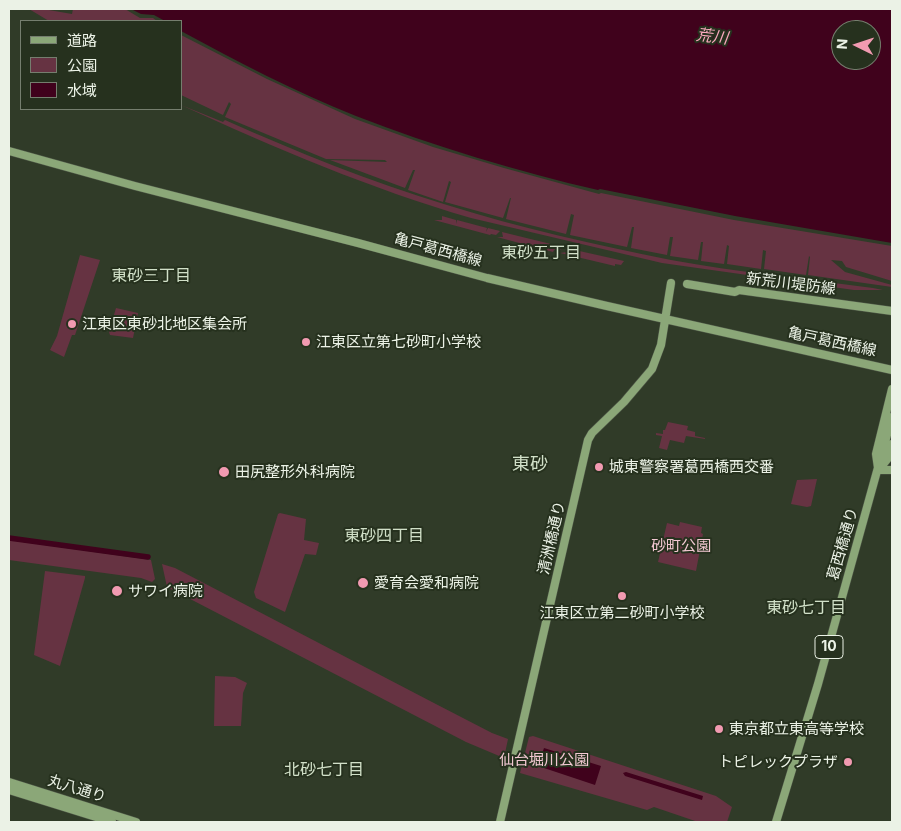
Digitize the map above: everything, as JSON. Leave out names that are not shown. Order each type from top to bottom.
[{"type":"main road","name":"亀戸葛西橋線","points":[[9,151],[135,186],[364,244],[469,273],[666,320],[892,370]]},
{"type":"main road","name":"清洲橋通り","points":[[500,822],[588,440],[596,428],[648,376],[659,354],[671,283]]},
{"type":"main road","name":"新荒川堤防線","points":[[687,284],[735,292],[739,290],[892,311]]},
{"type":"main road","name":"10","points":[[879,470],[876,454],[892,389]]},
{"type":"main road","name":"葛西橋通り","points":[[776,822],[816,690],[879,470],[892,417]]},
{"type":"main road","name":"10","points":[[879,470],[889,457],[892,444]]},
{"type":"main road","points":[[879,470],[892,470]]},
{"type":"main road","name":"丸八通り","points":[[9,782],[136,822]]},
{"type":"main road","name":"丸八通り","points":[[9,790],[112,822]]},
{"type":"green space","points":[[29,9],[43,9],[72,14],[73,9],[125,9],[140,18],[153,18],[156,20],[47,20]]},
{"type":"green space","points":[[182,36],[267,79],[355,119],[433,147],[599,194],[734,220],[892,246],[892,281],[846,267],[842,261],[831,260],[845,272],[892,285],[892,287],[808,275],[809,256],[806,275],[764,269],[766,251],[763,250],[761,269],[727,264],[729,246],[727,245],[724,264],[701,261],[703,242],[701,242],[698,260],[670,256],[673,237],[670,237],[667,255],[631,248],[634,227],[632,227],[627,247],[570,235],[574,215],[571,214],[566,234],[506,219],[511,198],[503,218],[445,202],[451,182],[449,181],[443,202],[408,190],[415,170],[413,170],[405,188],[330,160],[387,162],[385,160],[326,159],[225,117],[231,104],[229,102],[223,115],[182,95]]},
{"type":"green space","points":[[182,105],[223,122],[225,120],[307,155],[390,187],[530,229],[671,260],[883,290],[854,290],[662,263],[471,218],[360,181],[252,137]]},
{"type":"green space","points":[[442,216],[456,220],[456,224],[457,220],[487,228],[486,232],[488,228],[500,231],[496,235],[490,235],[434,220],[442,220]]},
{"type":"green space","points":[[502,232],[563,247],[559,251],[554,250],[553,252],[497,237],[503,237]]},
{"type":"green space","points":[[566,248],[624,261],[621,265],[615,264],[615,266],[560,253],[567,252]]},
{"type":"green space","points":[[80,255],[100,260],[75,335],[72,335],[64,357],[50,350],[57,336]]},
{"type":"green space","points":[[116,308],[138,313],[133,338],[110,335],[109,332]]},
{"type":"green space","points":[[668,422],[688,426],[687,430],[695,432],[695,436],[705,439],[686,436],[684,443],[670,440],[667,450],[659,448],[662,436],[656,435],[656,433],[663,434],[663,430],[665,430]]},
{"type":"green space","points":[[817,479],[811,506],[791,504],[797,480]]},
{"type":"green space","points":[[278,514],[306,519],[304,540],[319,543],[316,555],[305,554],[285,612],[256,598],[254,592]]},
{"type":"green space","name":"砂町公園","points":[[680,522],[702,527],[701,533],[703,534],[696,571],[658,562],[667,523],[679,526]]},
{"type":"green space","points":[[9,540],[151,560],[155,579],[152,582],[141,578],[9,560]]},
{"type":"green space","name":"仙台堀川公園","points":[[162,564],[175,568],[492,733],[508,739],[504,758],[466,742],[167,587]]},
{"type":"green space","points":[[45,571],[85,576],[60,666],[34,655]]},
{"type":"green space","points":[[215,676],[235,677],[247,683],[243,693],[241,726],[214,726]]},
{"type":"green space","name":"仙台堀川公園","points":[[533,736],[716,796],[732,807],[727,822],[698,822],[654,807],[647,810],[520,773],[529,737]]},
{"type":"water","name":"荒川","points":[[131,9],[892,9],[892,243],[598,190],[476,157],[415,138],[311,97],[182,32],[182,20],[163,20],[154,15],[141,14]]},
{"type":"water","points":[[544,748],[601,766],[595,785],[538,766]]},
{"type":"water","points":[[626,772],[703,796],[702,800],[625,776],[623,773]]},
{"type":"waterway","points":[[9,538],[148,557]]},
{"type":"place","name":"江東区東砂北地区集会所","points":[[72,324]]},
{"type":"place","name":"江東区立第七砂町小学校","points":[[306,342]]},
{"type":"place","name":"城東警察署葛西橋西交番","points":[[599,467]]},
{"type":"place","name":"田尻整形外科病院","points":[[224,472]]},
{"type":"place","name":"愛育会愛和病院","points":[[363,583]]},
{"type":"place","name":"サワイ病院","points":[[117,591]]},
{"type":"place","name":"江東区立第二砂町小学校","points":[[622,596]]},
{"type":"place","name":"東京都立東高等学校","points":[[719,729]]},
{"type":"place","name":"トピレックプラザ","points":[[848,762]]},
{"type":"district","name":"東砂五丁目","points":[[541,253]]},
{"type":"district","name":"東砂三丁目","points":[[151,276]]},
{"type":"district","name":"東砂","points":[[530,465]]},
{"type":"district","name":"東砂四丁目","points":[[384,536]]},
{"type":"district","name":"東砂七丁目","points":[[806,608]]},
{"type":"district","name":"北砂七丁目","points":[[324,770]]}]
